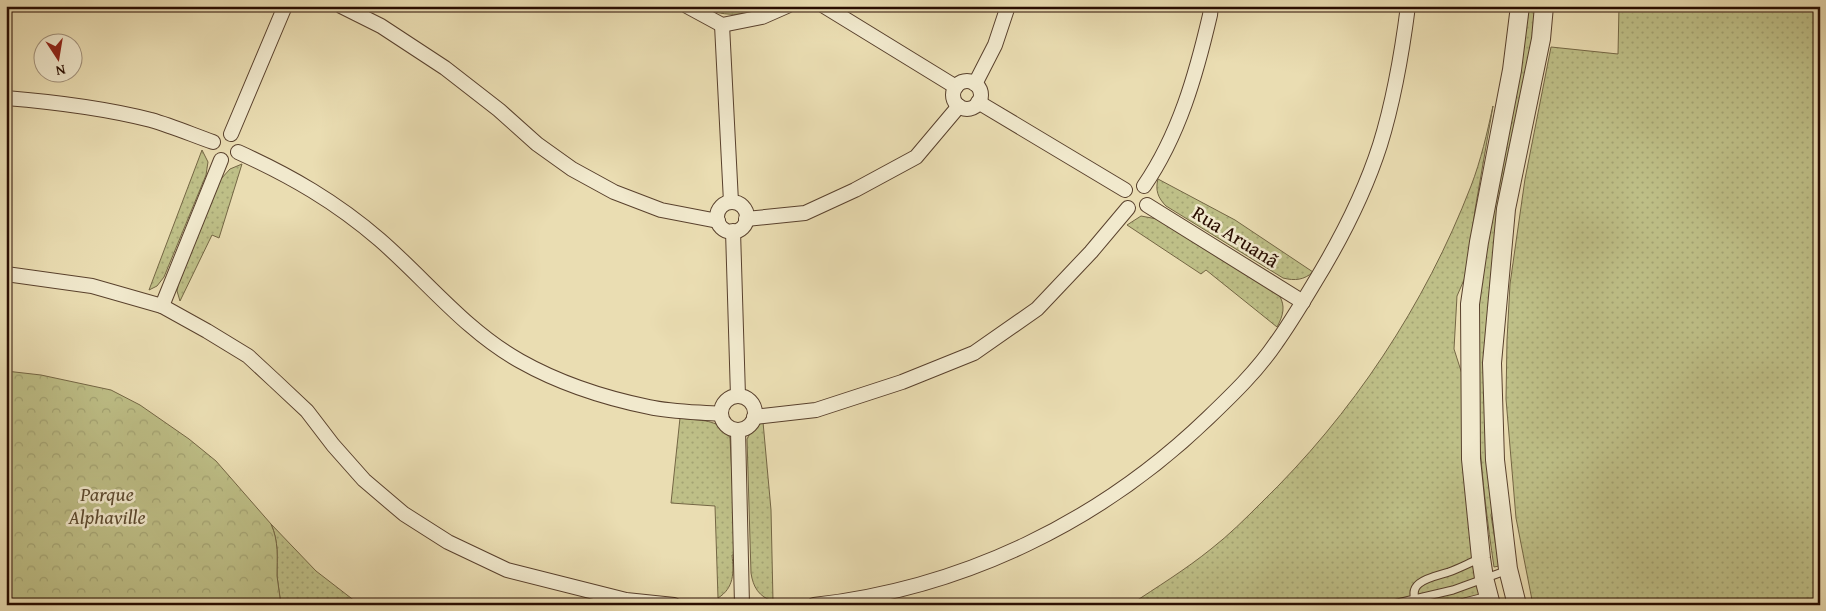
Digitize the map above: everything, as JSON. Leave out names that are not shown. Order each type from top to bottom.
[{"type":"street","points":[[231,134],[285,6]]},
{"type":"street","points":[[341,6],[381,26],[444,68],[499,110],[537,144],[572,169],[614,192],[661,210],[718,221]]},
{"type":"street","points":[[687,6],[722,25],[762,17],[787,6]]},
{"type":"street","points":[[824,6],[956,87]]},
{"type":"street","points":[[975,84],[995,45],[1008,6]]},
{"type":"street","points":[[1144,186],[1154,172],[1181,113],[1195,72],[1211,6]]},
{"type":"street","points":[[814,605],[848,601],[911,588],[998,558],[1063,526],[1101,503],[1157,462],[1190,435],[1245,381],[1275,345],[1338,246],[1379,147],[1389,113],[1408,6]]},
{"type":"street","points":[[1490,601],[1481,558],[1471,459],[1470,304],[1480,232],[1512,70],[1520,6]]},
{"type":"street","points":[[1517,605],[1508,570],[1496,460],[1492,364],[1506,209],[1541,39],[1544,6]]},
{"type":"street","points":[[722,25],[731,202]]},
{"type":"street","points":[[966,81],[975,84],[981,92],[978,102],[970,108],[959,106],[954,97],[956,87],[966,81]]},
{"type":"street","points":[[6,98],[47,101],[100,109],[152,120],[213,142]]},
{"type":"street","points":[[978,102],[1125,190]]},
{"type":"street","points":[[746,219],[805,213],[855,190],[916,157],[959,106]]},
{"type":"street","points":[[220,134],[231,134],[238,141],[238,152],[231,160],[221,160],[213,152],[213,142],[220,134]]},
{"type":"street","points":[[238,152],[285,173],[342,209],[379,239],[483,337],[520,361],[582,388],[617,399],[650,407],[720,414]]},
{"type":"street","points":[[162,306],[221,160]]},
{"type":"street","points":[[1134,184],[1144,186],[1149,194],[1147,205],[1138,210],[1128,208],[1123,200],[1125,190],[1134,184]]},
{"type":"street","points":[[731,202],[743,207],[746,213],[746,219],[742,227],[733,231],[724,229],[718,221],[717,215],[719,208],[731,202]]},
{"type":"street","name":"Rua Aruanã","points":[[1147,205],[1303,302]]},
{"type":"street","points":[[754,417],[816,410],[902,382],[974,353],[1037,309],[1091,252],[1128,208]]},
{"type":"street","points":[[733,231],[738,396]]},
{"type":"street","points":[[6,274],[92,286],[162,306],[207,331],[248,356],[306,411],[364,480],[404,514],[448,542],[507,570],[626,600],[674,605]]},
{"type":"street","points":[[738,396],[745,397],[751,402],[754,417],[749,426],[738,430],[725,425],[720,414],[725,402],[732,397],[738,396]]},
{"type":"street","points":[[738,430],[742,605]]},
{"type":"lane","points":[[1416,602],[1414,591],[1420,582],[1428,577],[1449,572],[1481,558]]},
{"type":"lane","points":[[1390,605],[1416,602],[1508,570]]},
{"type":"lane","points":[[1453,605],[1490,601]]},
{"type":"green space","points":[[698,6],[768,6],[742,14],[725,14]]},
{"type":"green space","points":[[1528,6],[1537,6],[1533,50],[1497,223],[1488,308],[1495,502],[1491,515],[1499,566],[1494,567],[1479,437],[1477,339],[1479,306],[1489,221]]},
{"type":"green space","points":[[1619,6],[1820,6],[1820,605],[1533,605],[1516,518],[1506,399],[1510,284],[1525,179],[1551,47],[1618,54]]},
{"type":"green space","points":[[1493,106],[1475,210],[1467,273],[1457,296],[1454,349],[1462,374],[1485,605],[1130,605],[1191,564],[1237,527],[1294,469],[1326,433],[1355,395],[1383,356],[1408,315],[1432,273],[1453,230],[1478,166]]},
{"type":"green space","points":[[202,150],[208,162],[206,175],[164,277],[157,286],[149,290]]},
{"type":"green space","points":[[242,164],[219,238],[212,235],[180,301],[177,291],[178,285],[220,180],[230,169]]},
{"type":"green space","points":[[1158,179],[1235,220],[1313,272],[1299,279],[1283,278],[1166,206],[1158,194]]},
{"type":"green space","points":[[1141,216],[1157,219],[1279,295],[1283,311],[1277,327],[1206,270],[1201,274],[1127,225]]},
{"type":"green space","name":"Parque Alphaville","points":[[6,371],[41,375],[111,390],[140,405],[189,439],[216,461],[271,524],[276,543],[277,576],[281,605],[6,605]]},
{"type":"green space","points":[[680,418],[702,420],[715,424],[721,427],[730,438],[736,555],[732,555],[733,574],[730,585],[718,598],[715,506],[671,503]]},
{"type":"green space","points":[[763,422],[771,510],[773,601],[760,594],[753,583],[751,573],[747,439],[750,433]]},
{"type":"green space","points":[[271,524],[316,571],[360,605],[281,605],[277,576],[276,544]]}]
